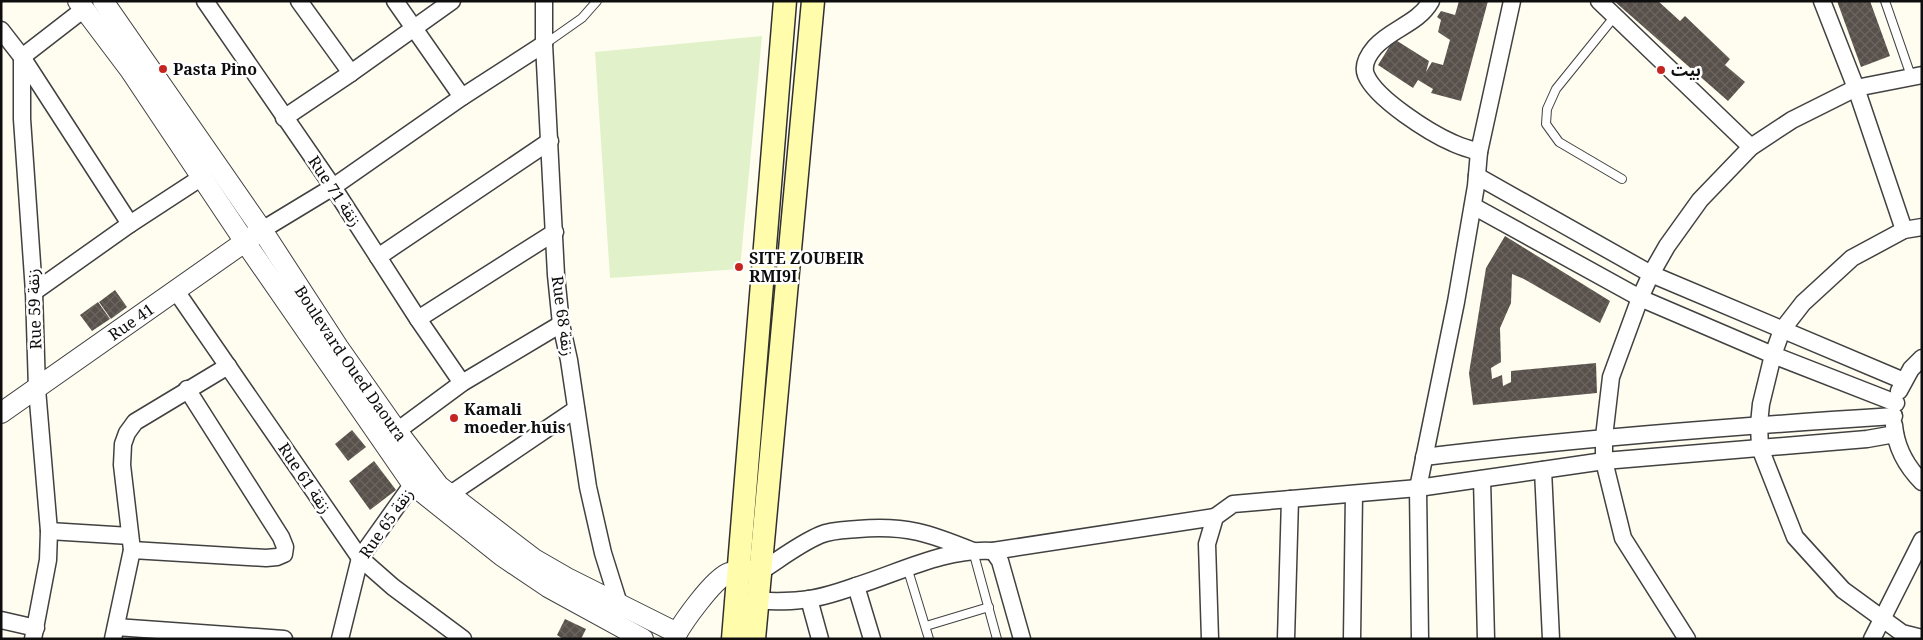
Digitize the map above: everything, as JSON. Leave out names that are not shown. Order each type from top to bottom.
[{"type":"main road","points":[[754,639],[758,602],[750,571],[785,1]]},
{"type":"main road","points":[[734,639],[750,571],[813,1]]},
{"type":"street","name":"Boulevard Oued Daoura","points":[[104,1],[262,230],[338,347],[397,431],[439,486],[534,559],[676,636]]},
{"type":"street","name":"Rue 71 زنقة","points":[[205,1],[333,187],[462,384]]},
{"type":"street","points":[[300,1],[351,74]]},
{"type":"street","points":[[395,1],[462,97]]},
{"type":"street","points":[[284,118],[351,74],[452,1]]},
{"type":"street","name":"Rue 68 زنقة","points":[[544,1],[544,44],[556,276],[561,324],[569,360],[588,487],[603,553],[619,604],[617,626]]},
{"type":"street","points":[[1431,1],[1426,11],[1413,22],[1376,46],[1365,63],[1366,74],[1373,85],[1405,114],[1448,141],[1479,152]]},
{"type":"street","points":[[1420,639],[1418,488],[1456,302],[1478,176],[1479,152],[1512,1]]},
{"type":"street","points":[[1599,1],[1752,147]]},
{"type":"street","points":[[1822,1],[1856,88],[1904,230]]},
{"type":"street","name":"Boulevard Oued Daoura","points":[[81,5],[130,70],[245,242],[413,485],[502,556],[548,587],[642,639]]},
{"type":"street","points":[[22,57],[81,5]]},
{"type":"street","points":[[2,32],[22,57],[130,224]]},
{"type":"street","points":[[262,230],[333,187],[462,97],[544,44]]},
{"type":"street","name":"Rue 59 زنقة","points":[[22,57],[22,119],[34,292],[37,389],[49,531],[48,560],[34,633]]},
{"type":"street","points":[[1687,639],[1622,538],[1604,461],[1604,437],[1611,378],[1640,298],[1667,246],[1700,200],[1752,147],[1792,120],[1856,88],[1917,76]]},
{"type":"street","points":[[378,257],[550,141]]},
{"type":"street","points":[[1478,176],[1651,274],[1904,381]]},
{"type":"street","points":[[34,292],[130,224],[202,177]]},
{"type":"street","points":[[1473,206],[1640,298],[1895,409]]},
{"type":"street","points":[[1922,227],[1904,230],[1852,258],[1803,303],[1782,330],[1773,355],[1762,404],[1760,424],[1760,448],[1794,537],[1843,590],[1902,633],[1922,638]]},
{"type":"street","name":"Rue 41","points":[[1,413],[262,230]]},
{"type":"street","points":[[418,319],[555,232]]},
{"type":"street","name":"Rue 61 زنقة","points":[[176,291],[360,558],[393,586],[463,639]]},
{"type":"street","points":[[397,431],[462,384],[561,324]]},
{"type":"street","points":[[1922,358],[1904,381],[1898,393],[1895,409],[1895,434],[1904,459],[1922,482]]},
{"type":"street","points":[[228,366],[135,422],[127,433],[123,444],[122,465],[131,543],[115,633],[284,639]]},
{"type":"street","points":[[49,531],[131,543],[266,558],[284,554],[285,547],[281,537],[187,389]]},
{"type":"street","points":[[449,494],[576,409]]},
{"type":"street","points":[[1424,457],[1604,437],[1760,424],[1895,409]]},
{"type":"street","points":[[758,602],[808,599],[856,586],[907,567],[949,555],[993,551],[1215,517],[1233,504],[1418,488],[1604,461],[1867,440],[1895,434]]},
{"type":"street","name":"Rue 65 زنقة","points":[[340,639],[360,558],[424,468]]},
{"type":"street","points":[[1543,470],[1551,639]]},
{"type":"street","points":[[1482,478],[1486,639]]},
{"type":"street","points":[[1352,639],[1354,494]]},
{"type":"street","points":[[1286,639],[1290,499]]},
{"type":"street","points":[[1210,639],[1207,544],[1215,517]]},
{"type":"street","points":[[676,636],[716,582],[728,573],[750,571],[821,534],[884,526],[909,529],[936,536],[973,552]]},
{"type":"street","points":[[1872,639],[1922,540]]},
{"type":"street","points":[[993,551],[1000,561],[1022,639]]},
{"type":"street","points":[[856,586],[872,639]]},
{"type":"street","points":[[808,599],[820,639]]},
{"type":"street","points":[[1,620],[34,633]]},
{"type":"lane","points":[[544,44],[582,18],[597,1]]},
{"type":"lane","points":[[1884,1],[1917,76]]},
{"type":"lane","points":[[1615,16],[1556,89],[1547,109],[1546,124],[1560,142],[1622,179]]},
{"type":"lane","points":[[973,552],[997,639]]},
{"type":"lane","points":[[907,567],[929,639]]},
{"type":"lane","points":[[926,626],[989,607]]},
{"type":"green space","points":[[762,36],[740,269],[610,278],[595,52]]},
{"type":"building","points":[[1459,1],[1488,1],[1461,101],[1431,93],[1433,89],[1418,80],[1413,88],[1378,65],[1394,39],[1429,61],[1426,72],[1432,62],[1443,65],[1450,40],[1438,32],[1441,20],[1437,17],[1441,11],[1455,15]]},
{"type":"building","points":[[1614,1],[1658,1],[1680,21],[1685,16],[1730,59],[1725,65],[1745,82],[1728,101]]},
{"type":"building","points":[[1837,1],[1870,1],[1890,56],[1861,67]]},
{"type":"building","points":[[1505,236],[1610,301],[1600,323],[1512,274],[1511,303],[1500,328],[1501,362],[1491,368],[1492,379],[1502,375],[1503,386],[1511,382],[1511,371],[1596,363],[1597,393],[1473,405],[1469,373],[1486,268]]},
{"type":"building","points":[[115,290],[127,307],[111,319],[99,302]]},
{"type":"building","points":[[98,302],[110,319],[92,331],[80,315]]},
{"type":"building","points":[[352,430],[366,447],[348,461],[335,444]]},
{"type":"building","points":[[374,461],[396,490],[370,510],[349,481]]},
{"type":"building","points":[[565,619],[586,629],[581,639],[563,639],[557,635]]},
{"type":"place","name":"Pasta Pino","points":[[163,69]]},
{"type":"place","name":"بيت","points":[[1661,70]]},
{"type":"place","name":"SITE ZOUBEIR RMI9I","points":[[739,267]]},
{"type":"place","name":"Kamali moeder huis","points":[[454,418]]}]
